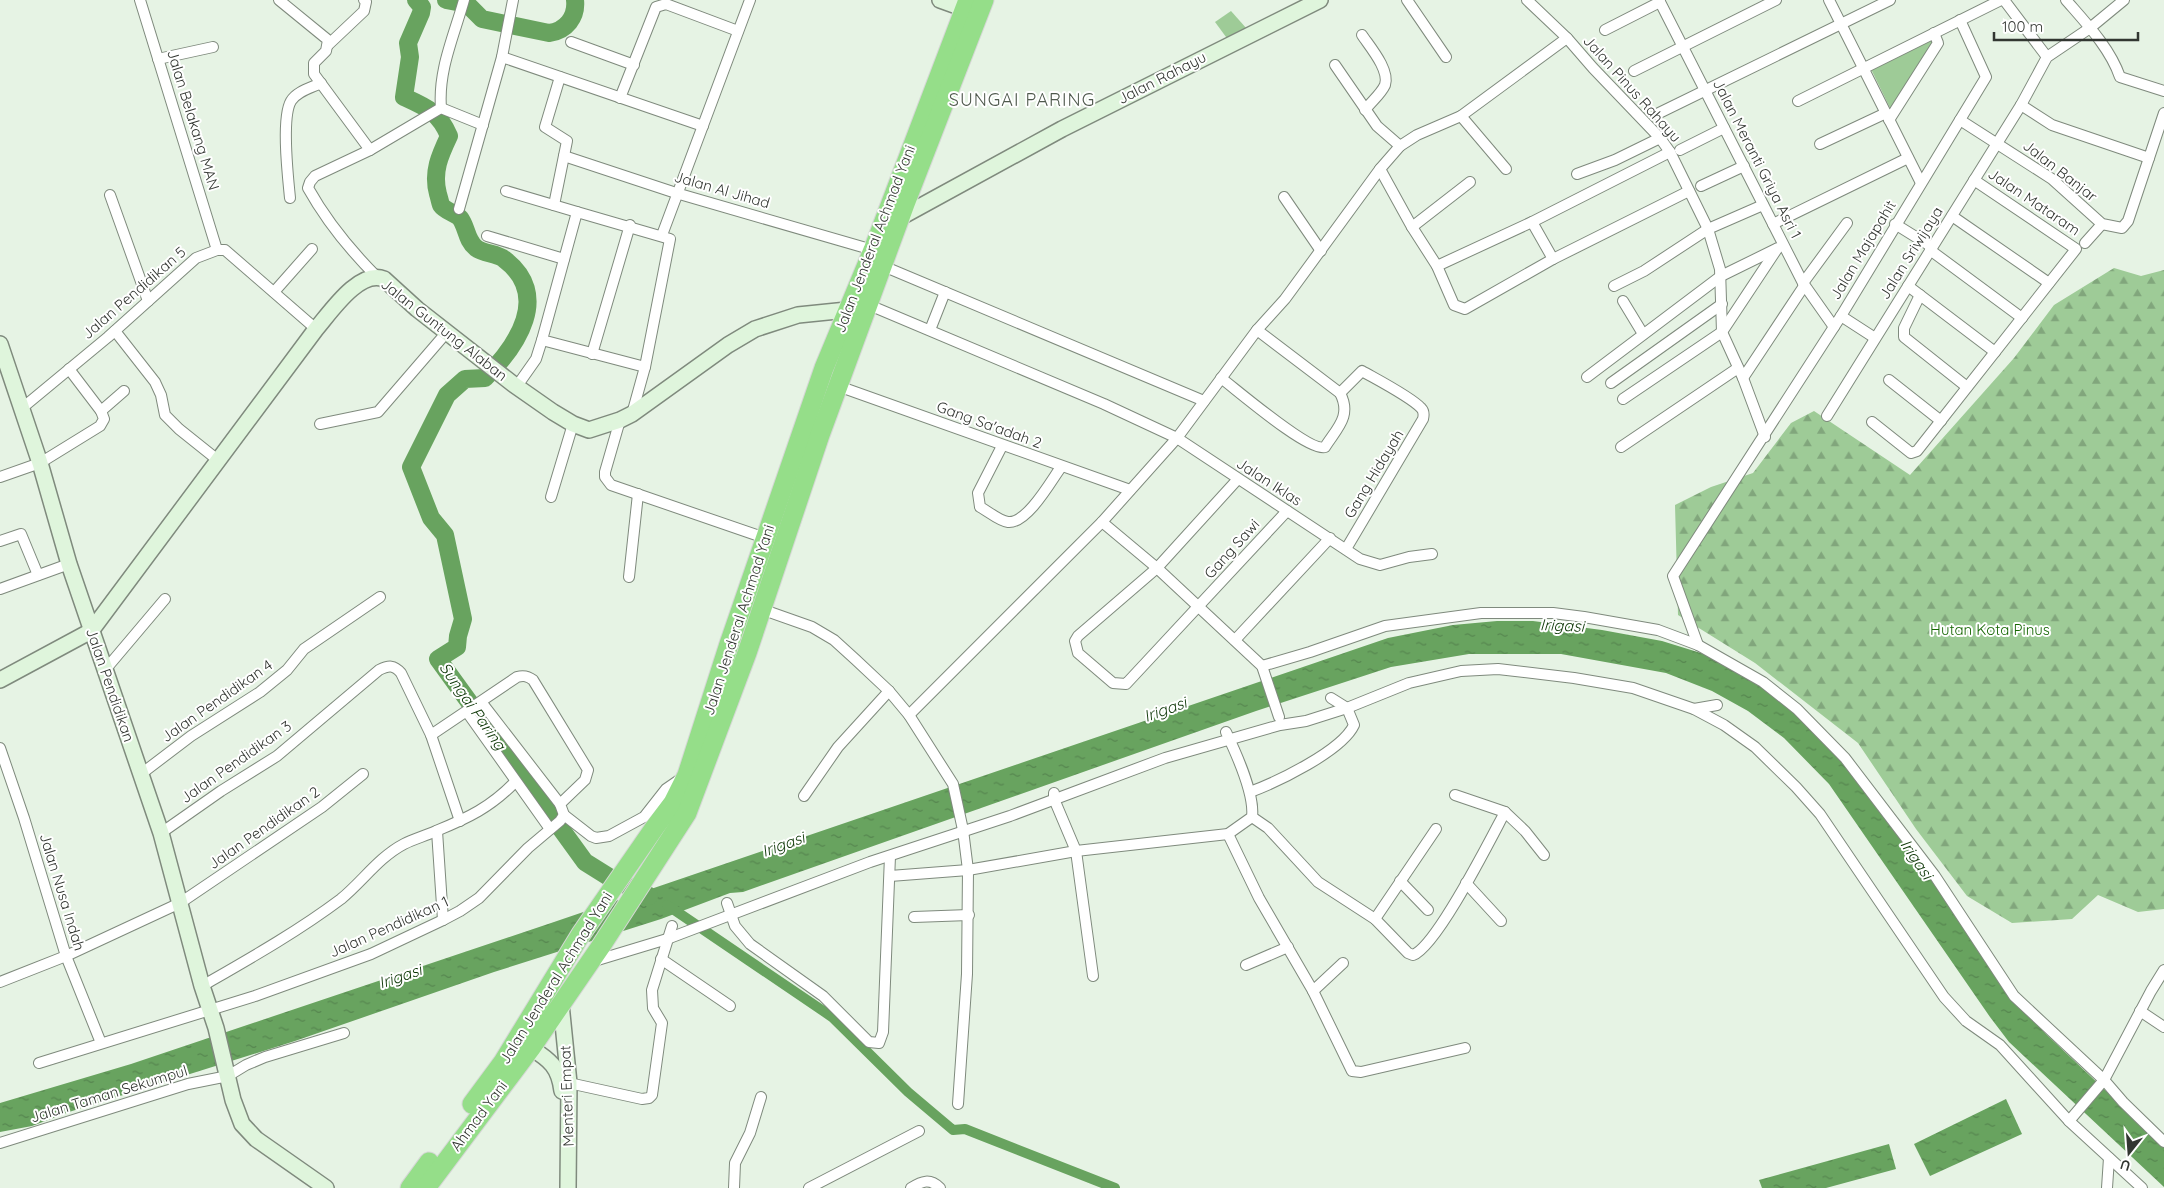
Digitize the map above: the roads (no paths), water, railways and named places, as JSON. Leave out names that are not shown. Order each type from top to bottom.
[{"type":"highway","name":"Jalan Jenderal Achmad Yani","points":[[465,1124],[581,934],[624,870],[673,803],[687,775],[801,433],[847,310],[945,79],[984,0]]},
{"type":"highway","name":"Jalan Jenderal Achmad Yani","points":[[945,79],[956,26],[966,5]]},
{"type":"highway","name":"Jalan Jenderal Achmad Yani","points":[[600,946],[681,826],[695,796],[761,609],[818,438],[901,217],[934,107]]},
{"type":"highway","points":[[813,399],[831,406]]},
{"type":"highway","points":[[801,433],[818,438]]},
{"type":"highway","name":"Ahmad Yani","points":[[426,1188],[449,1146],[465,1124],[531,1048],[600,946]]},
{"type":"highway","points":[[410,1188],[449,1146]]},
{"type":"street","name":"Jalan Belakang MAN","points":[[140,0],[217,250]]},
{"type":"street","points":[[279,0],[328,40],[326,51],[314,63],[314,74],[370,150]]},
{"type":"street","points":[[328,45],[364,11],[366,2],[364,0]]},
{"type":"street","points":[[459,208],[502,57],[513,0]]},
{"type":"street","points":[[662,235],[676,193],[704,126],[750,0]]},
{"type":"street","points":[[940,0],[966,5]]},
{"type":"street","name":"Jalan Rahayu","points":[[901,217],[1062,128],[1320,0]]},
{"type":"street","points":[[1407,0],[1446,57]]},
{"type":"street","name":"Jalan Pinus Rahayu","points":[[1527,0],[1567,38],[1660,138],[1675,151],[1689,190],[1708,229],[1721,276],[1722,332],[1743,378],[1765,436]]},
{"type":"street","points":[[1634,70],[1776,0]]},
{"type":"street","points":[[1829,0],[1921,183]]},
{"type":"street","points":[[1656,114],[1890,0]]},
{"type":"street","points":[[1798,101],[2003,0],[2047,57],[2090,28],[2124,0]]},
{"type":"street","points":[[2066,0],[2090,28],[2118,66],[2120,77],[2164,91]]},
{"type":"street","points":[[1605,30],[1660,1]]},
{"type":"street","name":"Jalan Meranti Griya Asri 1","points":[[1660,1],[1773,224],[1780,245],[1834,327]]},
{"type":"street","points":[[441,108],[440,90],[447,51],[463,3]]},
{"type":"street","points":[[620,98],[656,7],[663,3],[738,31]]},
{"type":"street","name":"Jalan Majapahit","points":[[1698,645],[1673,576],[1841,316],[1986,77],[1960,20]]},
{"type":"street","points":[[1820,144],[1888,116],[1938,43],[1934,33]]},
{"type":"street","points":[[1362,35],[1382,66],[1386,78],[1383,88],[1365,110]]},
{"type":"street","points":[[909,715],[1102,522],[1177,438],[1257,330],[1285,299],[1380,169],[1400,146],[1417,135],[1461,116],[1567,38]]},
{"type":"street","points":[[571,42],[634,65]]},
{"type":"street","points":[[158,60],[213,47]]},
{"type":"street","points":[[502,57],[704,126]]},
{"type":"street","name":"Jalan Sriwijaya","points":[[1827,416],[2021,106],[2047,57]]},
{"type":"street","points":[[1335,65],[1365,110],[1383,132],[1400,146]]},
{"type":"street","points":[[554,205],[566,140],[545,127],[560,77]]},
{"type":"street","points":[[290,198],[286,152],[290,102],[296,94],[321,83]]},
{"type":"street","points":[[2021,106],[2052,125],[2149,158]]},
{"type":"street","points":[[441,108],[483,125]]},
{"type":"street","points":[[378,277],[354,254],[321,211],[308,188],[310,182],[315,176],[370,150],[441,108]]},
{"type":"street","points":[[1872,422],[1913,454],[1917,451],[2049,283],[2081,246],[2102,224],[2125,226],[2164,113]]},
{"type":"street","points":[[1461,116],[1506,170]]},
{"type":"street","name":"Jalan Banjar","points":[[1960,120],[2052,179],[2102,224]]},
{"type":"street","points":[[1437,266],[1532,222],[1724,128]]},
{"type":"street","points":[[1577,174],[1614,160],[1660,138]]},
{"type":"street","name":"Jalan Al Jihad","points":[[564,156],[676,193],[873,250]]},
{"type":"street","points":[[1773,224],[1908,158]]},
{"type":"street","points":[[1701,186],[1744,166]]},
{"type":"street","points":[[1380,169],[1412,227],[1437,266],[1454,305],[1465,309],[1553,260],[1689,190]]},
{"type":"street","name":"Jalan Mataram","points":[[1974,180],[2081,246]]},
{"type":"street","points":[[1412,227],[1470,182]]},
{"type":"street","points":[[506,191],[662,235],[668,237],[671,241],[645,367],[605,477],[611,485],[765,538]]},
{"type":"street","points":[[110,195],[148,301]]},
{"type":"street","points":[[1284,197],[1321,252]]},
{"type":"street","points":[[1614,286],[1644,271],[1708,229],[1763,205]]},
{"type":"street","points":[[518,386],[536,359],[577,212]]},
{"type":"street","points":[[1952,216],[2049,283]]},
{"type":"street","points":[[1532,222],[1553,260]]},
{"type":"street","points":[[1743,378],[1804,284],[1847,223]]},
{"type":"street","points":[[1896,224],[2022,318]]},
{"type":"street","points":[[592,354],[630,226]]},
{"type":"street","points":[[487,236],[564,259]]},
{"type":"street","points":[[1587,377],[1721,276],[1780,245]]},
{"type":"street","points":[[1623,399],[1722,332],[1780,245]]},
{"type":"street","points":[[274,292],[312,249]]},
{"type":"street","points":[[217,250],[225,250],[316,329]]},
{"type":"street","name":"Jalan Pendidikan 5","points":[[21,409],[115,331],[196,258],[217,250]]},
{"type":"street","points":[[883,266],[1204,402]]},
{"type":"street","name":"Jalan Guntung Alaban","points":[[0,680],[91,632],[316,329],[355,287],[366,279],[378,277],[390,284],[495,370],[553,412],[573,424],[589,430],[626,417],[728,345],[754,329],[798,315],[847,310]]},
{"type":"street","points":[[1908,286],[1995,352]]},
{"type":"street","points":[[930,330],[945,292]]},
{"type":"street","points":[[1920,295],[1904,328],[1904,337],[1967,387]]},
{"type":"street","points":[[1623,301],[1643,334]]},
{"type":"street","points":[[1611,383],[1722,304]]},
{"type":"street","name":"Jalan Iklas","points":[[869,305],[1104,404],[1177,438],[1237,480],[1330,538],[1360,560],[1380,564],[1432,554]]},
{"type":"street","points":[[1841,316],[1875,338]]},
{"type":"street","points":[[1221,378],[1270,417],[1315,448],[1325,447],[1346,410],[1340,393],[1257,330]]},
{"type":"street","points":[[115,331],[155,382],[161,395],[165,415],[179,429],[219,461]]},
{"type":"street","points":[[320,424],[378,412],[447,332]]},
{"type":"street","points":[[542,340],[645,367]]},
{"type":"street","name":"Jalan Pendidikan","points":[[0,344],[4,373],[21,409],[40,464],[91,632],[161,833],[209,1011],[216,1028],[232,1100],[242,1124],[256,1140],[326,1188]]},
{"type":"street","points":[[1621,447],[1738,368]]},
{"type":"street","points":[[0,477],[40,464],[100,426],[104,419],[101,411],[69,369]]},
{"type":"street","name":"Gang Hidayah","points":[[1340,393],[1362,371],[1414,402],[1422,409],[1424,414],[1396,467],[1346,549]]},
{"type":"street","points":[[1889,380],[1941,421]]},
{"type":"street","name":"Gang Sa'adah 2","points":[[838,386],[1130,490]]},
{"type":"street","points":[[101,411],[124,391]]},
{"type":"street","points":[[551,497],[573,424]]},
{"type":"street","points":[[1002,446],[978,493],[978,499],[980,507],[1006,522],[1018,520],[1033,507],[1061,467]]},
{"type":"street","points":[[1156,568],[1237,480]]},
{"type":"street","points":[[629,578],[638,494]]},
{"type":"street","name":"Gang Sawi","points":[[1156,568],[1078,636],[1075,641],[1078,653],[1113,683],[1126,684],[1199,608],[1287,511]]},
{"type":"street","points":[[1102,522],[1156,568],[1263,668],[1278,714]]},
{"type":"street","points":[[0,541],[21,534],[38,576]]},
{"type":"street","points":[[1235,640],[1330,538]]},
{"type":"street","points":[[0,590],[69,564]]},
{"type":"street","name":"Jalan Pendidikan 4","points":[[141,774],[191,736],[260,692],[287,670],[304,649],[380,598]]},
{"type":"street","points":[[105,670],[165,599]]},
{"type":"street","points":[[761,609],[812,627],[834,640],[888,691],[909,715],[953,784],[961,818],[968,870],[969,915],[968,974],[958,1104]]},
{"type":"street","points":[[1263,668],[1385,626],[1481,613],[1553,613],[1584,617],[1658,630],[1698,645],[1764,682],[1797,709],[1845,758],[1935,876],[2014,996],[2164,1142]]},
{"type":"street","name":"Jalan Pendidikan 3","points":[[161,833],[221,791],[277,756],[338,706],[349,694],[379,670],[386,667],[396,667],[401,672],[431,735]]},
{"type":"street","points":[[590,962],[667,939],[890,856],[963,830],[1010,816],[1054,795],[1118,777],[1228,735],[1347,708],[1409,683],[1461,671],[1498,669],[1574,678],[1632,688],[1694,708],[1724,725],[1755,747],[1796,786],[1820,814],[1944,996],[1966,1020],[2000,1045],[2069,1121],[2142,1188]]},
{"type":"street","points":[[460,821],[431,735],[517,677],[523,676],[533,680],[588,770],[586,780],[560,804],[557,823]]},
{"type":"street","points":[[804,796],[838,747],[888,691]]},
{"type":"street","points":[[1250,792],[1290,775],[1347,737],[1354,725],[1347,708],[1331,698]]},
{"type":"street","points":[[1694,708],[1717,705]]},
{"type":"street","points":[[473,708],[515,782],[557,823],[596,838],[609,836],[644,816],[671,785],[687,775]]},
{"type":"street","points":[[473,708],[560,804]]},
{"type":"street","points":[[890,876],[968,870],[1076,851],[1228,834],[1252,817],[1253,809],[1250,792],[1228,735]]},
{"type":"street","name":"Jalan Nusa Indah","points":[[0,748],[66,956],[101,1043]]},
{"type":"street","name":"Jalan Pendidikan 2","points":[[0,982],[66,956],[180,903],[322,807],[364,774]]},
{"type":"street","points":[[202,986],[266,949],[314,918],[343,897],[359,880],[403,844],[479,812],[499,799],[515,782]]},
{"type":"street","points":[[1054,795],[1076,851],[1093,976]]},
{"type":"street","points":[[1455,795],[1504,812],[1525,831],[1544,855]]},
{"type":"street","points":[[1252,817],[1268,828],[1318,882],[1375,919],[1408,953],[1413,955],[1423,949],[1440,926],[1466,883],[1504,812]]},
{"type":"street","name":"Jalan Pendidikan 1","points":[[39,1063],[209,1011],[371,954],[443,920],[479,898],[528,848],[557,823]]},
{"type":"street","points":[[1375,919],[1436,829]]},
{"type":"street","points":[[437,831],[443,920]]},
{"type":"street","points":[[1228,834],[1259,898],[1313,991],[1352,1071],[1360,1072],[1465,1048]]},
{"type":"street","points":[[727,903],[735,926],[750,944],[823,996],[869,1042],[876,1044],[879,1043],[882,1032],[890,856]]},
{"type":"street","points":[[1400,881],[1428,910]]},
{"type":"street","points":[[1466,883],[1501,921]]},
{"type":"street","points":[[914,917],[969,915]]},
{"type":"street","points":[[531,1048],[555,1066],[564,1079],[642,1099],[649,1098],[652,1095],[662,1023],[653,1008],[652,990],[672,926]]},
{"type":"street","points":[[1246,965],[1288,947]]},
{"type":"street","points":[[661,959],[730,1006]]},
{"type":"street","points":[[1313,991],[1343,964]]},
{"type":"street","points":[[2069,1121],[2102,1083],[2164,970]]},
{"type":"street","name":"Menteri Empat","points":[[561,1004],[564,1127],[568,1188]]},
{"type":"street","points":[[2140,1011],[2164,1027]]},
{"type":"street","name":"Jalan Taman Sekumpul","points":[[0,1143],[246,1065],[265,1056],[344,1033]]},
{"type":"street","points":[[734,1188],[735,1163],[750,1133],[761,1097]]},
{"type":"street","name":"Menteri Empat","points":[[559,1188],[564,1127]]},
{"type":"street","points":[[809,1188],[920,1131]]},
{"type":"street","points":[[2107,1188],[2109,1158]]},
{"type":"street","points":[[911,1188],[927,1181],[932,1181],[940,1188]]},
{"type":"water","name":"Irigasi","points":[[1497,621],[1533,621],[1602,630],[1662,641],[1704,654],[1771,690],[1862,778],[2009,992],[2046,1034],[2164,1146],[2164,1187],[2009,1042],[1829,784],[1784,738],[1748,711],[1712,691],[1666,673],[1561,654],[1469,654],[1391,667],[1256,711],[743,892],[730,893],[661,919],[494,972],[295,1041],[69,1112],[32,1126],[0,1132],[0,1103],[131,1064],[1388,638],[1453,625]]},
{"type":"water","points":[[2006,1099],[2022,1134],[1930,1176],[1914,1144]]},
{"type":"water","points":[[1889,1144],[1896,1169],[1826,1188],[1762,1188],[1759,1180]]},
{"type":"waterway","name":"Sungai Paring","points":[[416,0],[422,7],[408,43],[410,57],[404,97],[431,111],[441,121],[449,136],[436,171],[436,186],[441,205],[460,218],[470,241],[476,248],[501,257],[518,273],[526,288],[528,304],[518,336],[497,365],[485,378],[465,379],[447,395],[411,467],[431,518],[445,535],[463,619],[457,647],[438,659],[585,862],[609,877],[649,896]]},
{"type":"waterway","points":[[446,0],[467,4],[482,19],[549,33],[561,29],[569,22],[574,12],[575,0]]},
{"type":"waterway","points":[[667,905],[832,1017],[908,1092],[953,1130],[965,1129],[1115,1188]]},
{"type":"district","name":"SUNGAI PARING","points":[[1022,100]]},
{"type":"park label","name":"Hutan Kota Pinus","points":[[1990,630]]}]
